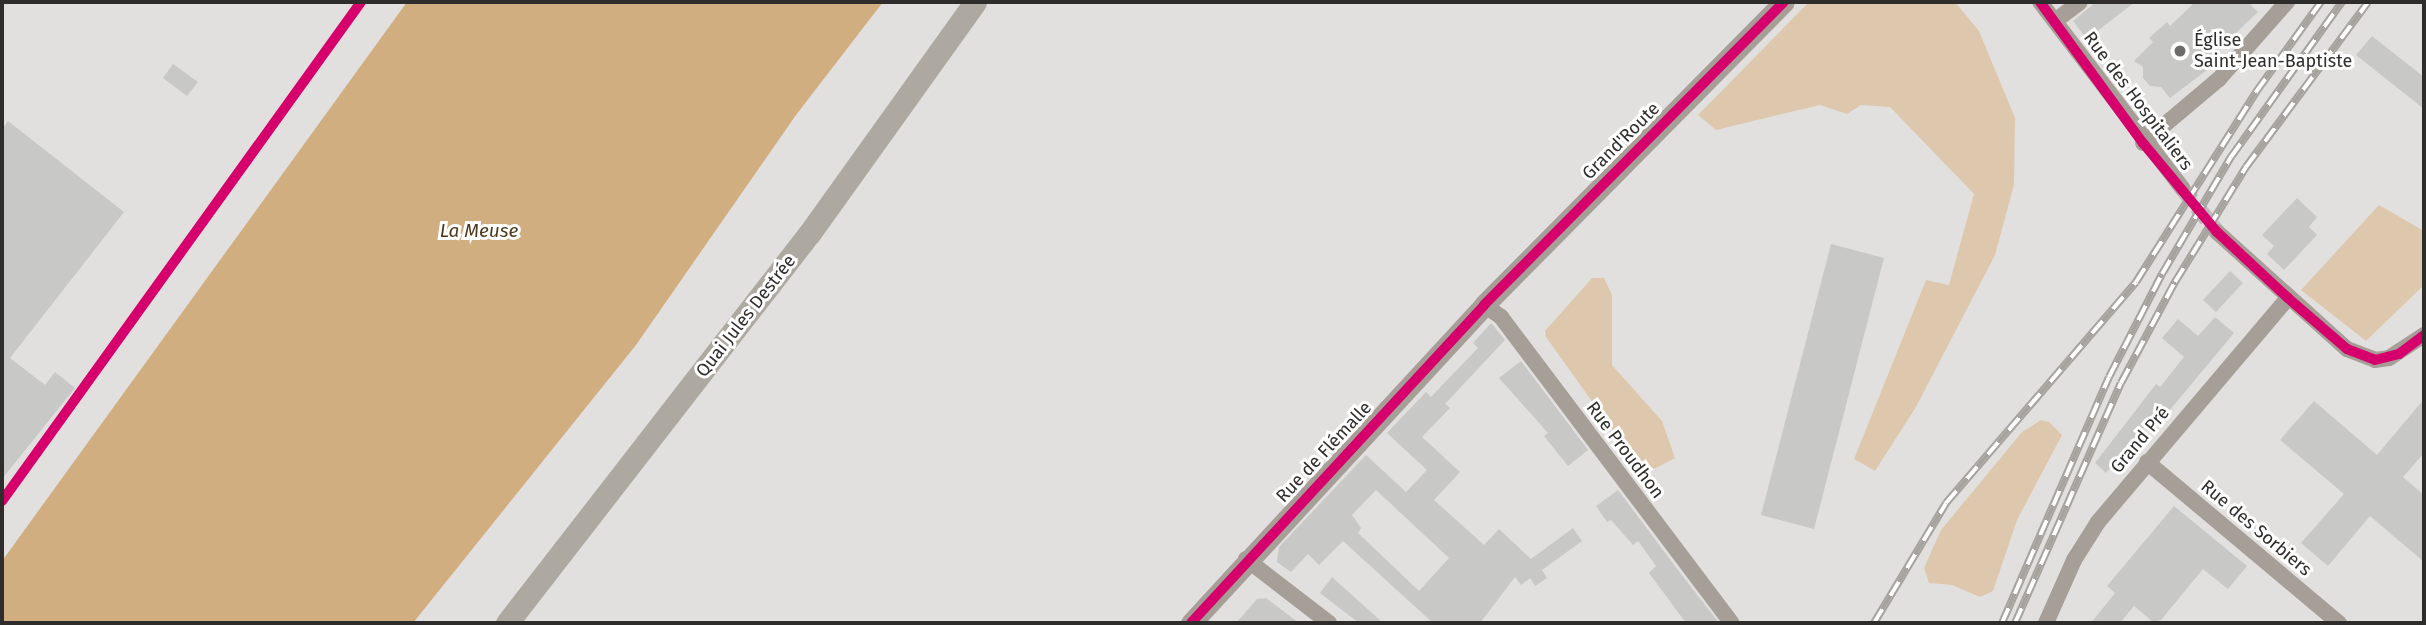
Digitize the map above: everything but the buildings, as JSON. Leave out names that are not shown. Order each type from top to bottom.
[{"type":"main road","name":"Quai Jules Destrée","points":[[507,623],[809,234],[975,2]]},
{"type":"street","name":"Grand'Route","points":[[1484,305],[1784,2]]},
{"type":"street","name":"Rue des Hospitaliers","points":[[2040,2],[2143,143],[2182,188]]},
{"type":"street","points":[[2055,21],[2080,2]]},
{"type":"street","points":[[2143,143],[2219,79],[2287,2]]},
{"type":"street","points":[[2217,232],[2347,349],[2375,360],[2399,354],[2424,335]]},
{"type":"street","name":"Grand Pré","points":[[2046,623],[2086,539],[2147,462],[2288,298]]},
{"type":"street","name":"Rue de Flémalle","points":[[1191,623],[1246,559],[1484,305]]},
{"type":"street","name":"Rue Proudhon","points":[[1484,305],[1501,317],[1732,623]]},
{"type":"street","name":"Rue des Sorbiers","points":[[2147,462],[2338,623]]},
{"type":"street","points":[[1246,559],[1329,623]]},
{"type":"shaded area","points":[[1809,2],[1955,2],[1979,31],[2015,118],[2014,185],[1995,255],[1916,407],[1875,471],[1854,459],[1926,280],[1949,285],[1974,194],[1890,107],[1861,105],[1847,114],[1820,105],[1716,130],[1698,115]]},
{"type":"shaded area","points":[[2379,205],[2424,231],[2424,285],[2366,341],[2301,290]]},
{"type":"shaded area","points":[[1592,278],[1604,278],[1612,295],[1612,365],[1662,421],[1675,458],[1656,468],[1641,470],[1546,337],[1545,331]]},
{"type":"shaded area","points":[[2041,420],[2049,422],[2062,435],[2017,520],[1993,591],[1980,597],[1952,585],[1929,583],[1924,568],[1941,530],[2022,432]]},
{"type":"water","name":"La Meuse","points":[[407,2],[883,2],[796,115],[636,345],[413,623],[2,623],[2,561]]},
{"type":"tunnel","points":[[2182,188],[2217,232]]},
{"type":"railway","points":[[1874,623],[1946,503],[2136,282],[2256,92],[2321,2]]},
{"type":"railway","points":[[2002,623],[2109,377],[2162,274],[2231,157],[2342,2]]},
{"type":"railway","points":[[2015,623],[2121,383],[2175,282],[2246,167],[2368,2]]},
{"type":"cycle path","points":[[2,501],[361,2]]},
{"type":"cycle path","points":[[1191,623],[1484,305],[1784,2]]},
{"type":"cycle path","points":[[2040,2],[2143,143],[2217,232],[2288,298],[2347,349],[2375,360],[2399,354],[2424,335]]},
{"type":"place","name":"Église Saint-Jean-Baptiste","points":[[2180,51]]}]
